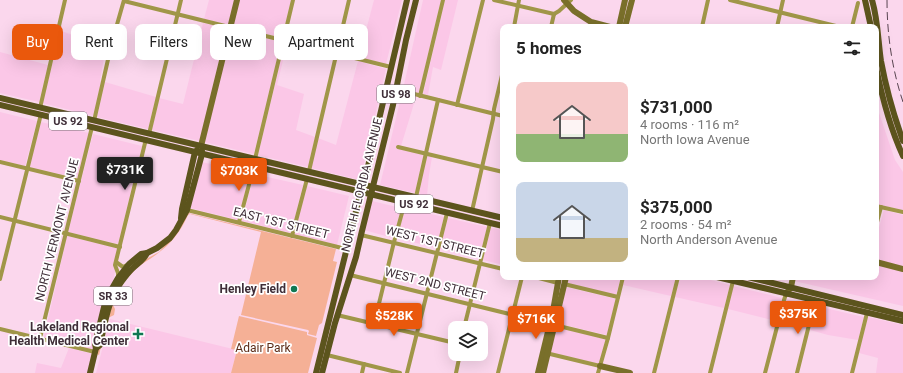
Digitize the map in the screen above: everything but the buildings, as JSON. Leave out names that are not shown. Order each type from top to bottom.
[{"type":"main road","name":"NORTH FLORIDA AVENUE","points":[[316,373],[407,0]]},
{"type":"main road","name":"NORTH FLORIDA AVENUE","points":[[322,373],[337,315],[361,235],[416,0]]},
{"type":"main road","points":[[865,0],[870,24]]},
{"type":"main road","points":[[872,0],[878,24]]},
{"type":"main road","points":[[879,35],[882,61],[882,92],[903,142]]},
{"type":"main road","points":[[879,80],[888,117],[903,156]]},
{"type":"main road","name":"US 92","points":[[0,98],[40,111],[147,137],[202,154],[500,225]]},
{"type":"main road","name":"US 92","points":[[0,105],[62,113],[93,124]]},
{"type":"main road","name":"US 92","points":[[147,137],[201,146],[500,217]]},
{"type":"main road","points":[[195,152],[201,146]]},
{"type":"main road","name":"SR 33","points":[[96,350],[95,344],[106,299],[118,278],[129,264],[141,254],[157,248],[170,238],[187,210],[202,154],[201,146]]},
{"type":"main road","name":"SR 33","points":[[181,221],[182,209],[195,152]]},
{"type":"main road","points":[[337,315],[335,303],[350,247],[349,237]]},
{"type":"main road","name":"SR 33","points":[[90,373],[96,350],[100,345],[111,301],[122,280],[133,268],[145,259],[147,253]]},
{"type":"main road","points":[[729,280],[903,321]]},
{"type":"main road","points":[[761,280],[903,315]]},
{"type":"main road","points":[[867,313],[871,310],[879,309]]},
{"type":"street","points":[[0,279],[65,0]]},
{"type":"street","points":[[118,278],[118,273],[115,266],[181,0]]},
{"type":"street","points":[[231,24],[237,0]]},
{"type":"street","points":[[287,24],[293,0]]},
{"type":"street","points":[[343,24],[349,0]]},
{"type":"street","points":[[420,96],[443,0]]},
{"type":"street","points":[[457,105],[483,0]]},
{"type":"street","points":[[494,0],[554,14]]},
{"type":"street","points":[[515,24],[519,0]]},
{"type":"street","points":[[620,24],[625,0]]},
{"type":"street","points":[[626,24],[632,0]]},
{"type":"street","points":[[703,24],[708,0]]},
{"type":"street","points":[[730,0],[828,24]]},
{"type":"street","points":[[778,24],[783,0]]},
{"type":"street","points":[[124,1],[217,24]]},
{"type":"street","name":"NORTH VERMONT AVENUE","points":[[40,338],[112,42],[124,1]]},
{"type":"street","points":[[552,24],[554,14],[559,11],[567,1],[574,11],[590,24]]},
{"type":"street","points":[[853,24],[858,4]]},
{"type":"street","points":[[201,146],[222,60]]},
{"type":"street","points":[[255,159],[278,60]]},
{"type":"street","points":[[309,171],[334,60]]},
{"type":"street","points":[[364,60],[391,67]]},
{"type":"street","points":[[472,211],[494,119],[494,109],[500,84]]},
{"type":"street","points":[[386,87],[500,115]]},
{"type":"street","points":[[416,197],[438,100]]},
{"type":"street","points":[[398,147],[500,171]]},
{"type":"street","points":[[0,162],[79,181]]},
{"type":"street","points":[[239,222],[254,166]]},
{"type":"street","points":[[292,236],[307,179]]},
{"type":"street","points":[[374,324],[404,202]]},
{"type":"street","points":[[879,207],[903,212]]},
{"type":"street","name":"EAST 1ST STREET","points":[[187,210],[346,249]]},
{"type":"street","points":[[407,373],[447,213]]},
{"type":"street","points":[[0,217],[120,247]]},
{"type":"street","points":[[466,321],[490,223]]},
{"type":"street","name":"WEST 1ST STREET","points":[[361,235],[500,268]]},
{"type":"street","points":[[116,262],[123,267],[126,267],[129,264]]},
{"type":"street","points":[[879,263],[903,269]]},
{"type":"street","name":"WEST 2ND STREET","points":[[350,275],[608,338]]},
{"type":"street","points":[[498,373],[521,280]]},
{"type":"street","points":[[598,373],[622,280]]},
{"type":"street","points":[[654,373],[677,280]]},
{"type":"street","points":[[765,373],[784,300],[791,287],[792,280]]},
{"type":"street","points":[[538,373],[545,353],[552,324],[553,311],[561,281],[618,297]]},
{"type":"street","points":[[710,373],[733,281]]},
{"type":"street","points":[[797,373],[815,301]]},
{"type":"street","points":[[852,373],[867,313]]},
{"type":"street","points":[[337,315],[448,341]]},
{"type":"street","points":[[0,329],[96,350]]},
{"type":"street","points":[[545,353],[630,373]]},
{"type":"street","points":[[543,373],[545,353]]},
{"type":"street","points":[[327,355],[400,373]]},
{"type":"street","points":[[456,373],[459,361]]},
{"type":"street","points":[[362,373],[364,364]]},
{"type":"shaded area","points":[[209,0],[235,0],[229,24],[204,19]]},
{"type":"shaded area","points":[[239,0],[291,0],[285,24],[274,24],[274,36],[266,34],[266,24],[233,24]]},
{"type":"shaded area","points":[[374,0],[402,0],[386,64],[368,59],[368,24]]},
{"type":"shaded area","points":[[423,0],[441,0],[419,93],[403,89]]},
{"type":"shaded area","points":[[445,0],[458,0],[441,70],[433,67],[428,95],[423,94]]},
{"type":"shaded area","points":[[203,23],[210,25],[210,60],[220,60],[200,141],[152,130],[159,98],[183,104],[194,60],[202,60]]},
{"type":"shaded area","points":[[63,32],[71,34],[71,60],[104,60],[94,116],[42,103],[53,60],[63,60]]},
{"type":"shaded area","points":[[266,38],[274,40],[274,60],[277,60],[254,154],[204,142],[224,60],[266,60]]},
{"type":"shaded area","points":[[0,52],[12,55],[12,60],[30,60],[48,65],[39,102],[0,93]]},
{"type":"shaded area","points":[[281,60],[283,60],[277,85],[304,94],[296,130],[315,137],[308,167],[258,155]]},
{"type":"shaded area","points":[[358,61],[386,69],[360,180],[311,168],[318,138],[336,145]]},
{"type":"shaded area","points":[[105,82],[156,97],[148,129],[97,117]]},
{"type":"shaded area","points":[[402,93],[416,97],[401,146],[397,145],[396,148],[423,155],[415,193],[380,185]]},
{"type":"shaded area","points":[[0,112],[37,121],[25,166],[0,160]]},
{"type":"shaded area","points":[[879,113],[895,160],[903,172],[903,210],[879,205]]},
{"type":"shaded area","points":[[41,122],[89,133],[77,178],[29,167]]},
{"type":"shaded area","points":[[93,134],[142,146],[118,244],[68,232]]},
{"type":"shaded area","points":[[427,156],[432,157],[427,196],[418,194]]},
{"type":"shaded area","points":[[202,162],[250,173],[238,220],[190,208]]},
{"type":"shaded area","points":[[254,174],[303,185],[291,233],[242,221]]},
{"type":"shaded area","points":[[307,186],[349,196],[337,245],[294,234]]},
{"type":"shaded area","points":[[372,201],[401,208],[393,238],[364,230]]},
{"type":"shaded area","points":[[405,208],[444,217],[436,248],[397,238]]},
{"type":"shaded area","points":[[884,210],[903,215],[903,267],[879,261],[879,228]]},
{"type":"shaded area","points":[[448,218],[487,227],[479,259],[440,249]]},
{"type":"shaded area","points":[[491,228],[500,230],[500,264],[483,260]]},
{"type":"shaded area","points":[[67,236],[117,248],[116,267],[111,290],[94,350],[44,337]]},
{"type":"shaded area","points":[[879,266],[903,271],[903,306],[794,281],[879,280]]},
{"type":"shaded area","points":[[566,280],[620,280],[616,295],[566,283]]},
{"type":"shaded area","points":[[624,280],[675,280],[671,296],[623,285]]},
{"type":"shaded area","points":[[679,280],[711,280],[730,285],[724,308],[675,297]]},
{"type":"shaded area","points":[[733,286],[782,298],[776,321],[728,309]]},
{"type":"shaded area","points":[[566,287],[616,299],[607,335],[556,323]]},
{"type":"shaded area","points":[[786,299],[812,305],[806,329],[780,322]]},
{"type":"shaded area","points":[[816,306],[864,317],[858,340],[828,335],[810,330]]},
{"type":"shaded area","points":[[868,317],[903,325],[903,373],[876,373],[878,358],[859,353]]},
{"type":"shaded area","name":"Lakeland Regional Health Medical Center","points":[[110,319],[237,350],[231,373],[96,373]]},
{"type":"shaded area","points":[[555,327],[606,339],[599,364],[550,352]]},
{"type":"shaded area","points":[[69,348],[93,354],[88,373],[35,373],[37,363],[61,368]]},
{"type":"green space","name":"Henley Field","points":[[188,213],[336,249],[333,261],[337,262],[322,323],[319,325],[316,336],[308,334],[308,330],[241,315],[261,232],[190,214],[179,232],[171,241],[162,250],[129,276],[123,284],[113,305],[115,309],[114,315],[108,318],[99,355],[97,354],[110,301],[137,264],[159,252]]},
{"type":"green space","name":"Adair Park","points":[[239,316],[307,332],[307,335],[317,338],[308,373],[231,373],[237,350],[231,349]]},
{"type":"railway","points":[[887,0],[891,52],[903,102]]},
{"type":"place","name":"Henley Field","points":[[294,289]]},
{"type":"place","name":"Lakeland Regional Health Medical Center","points":[[138,334]]}]
